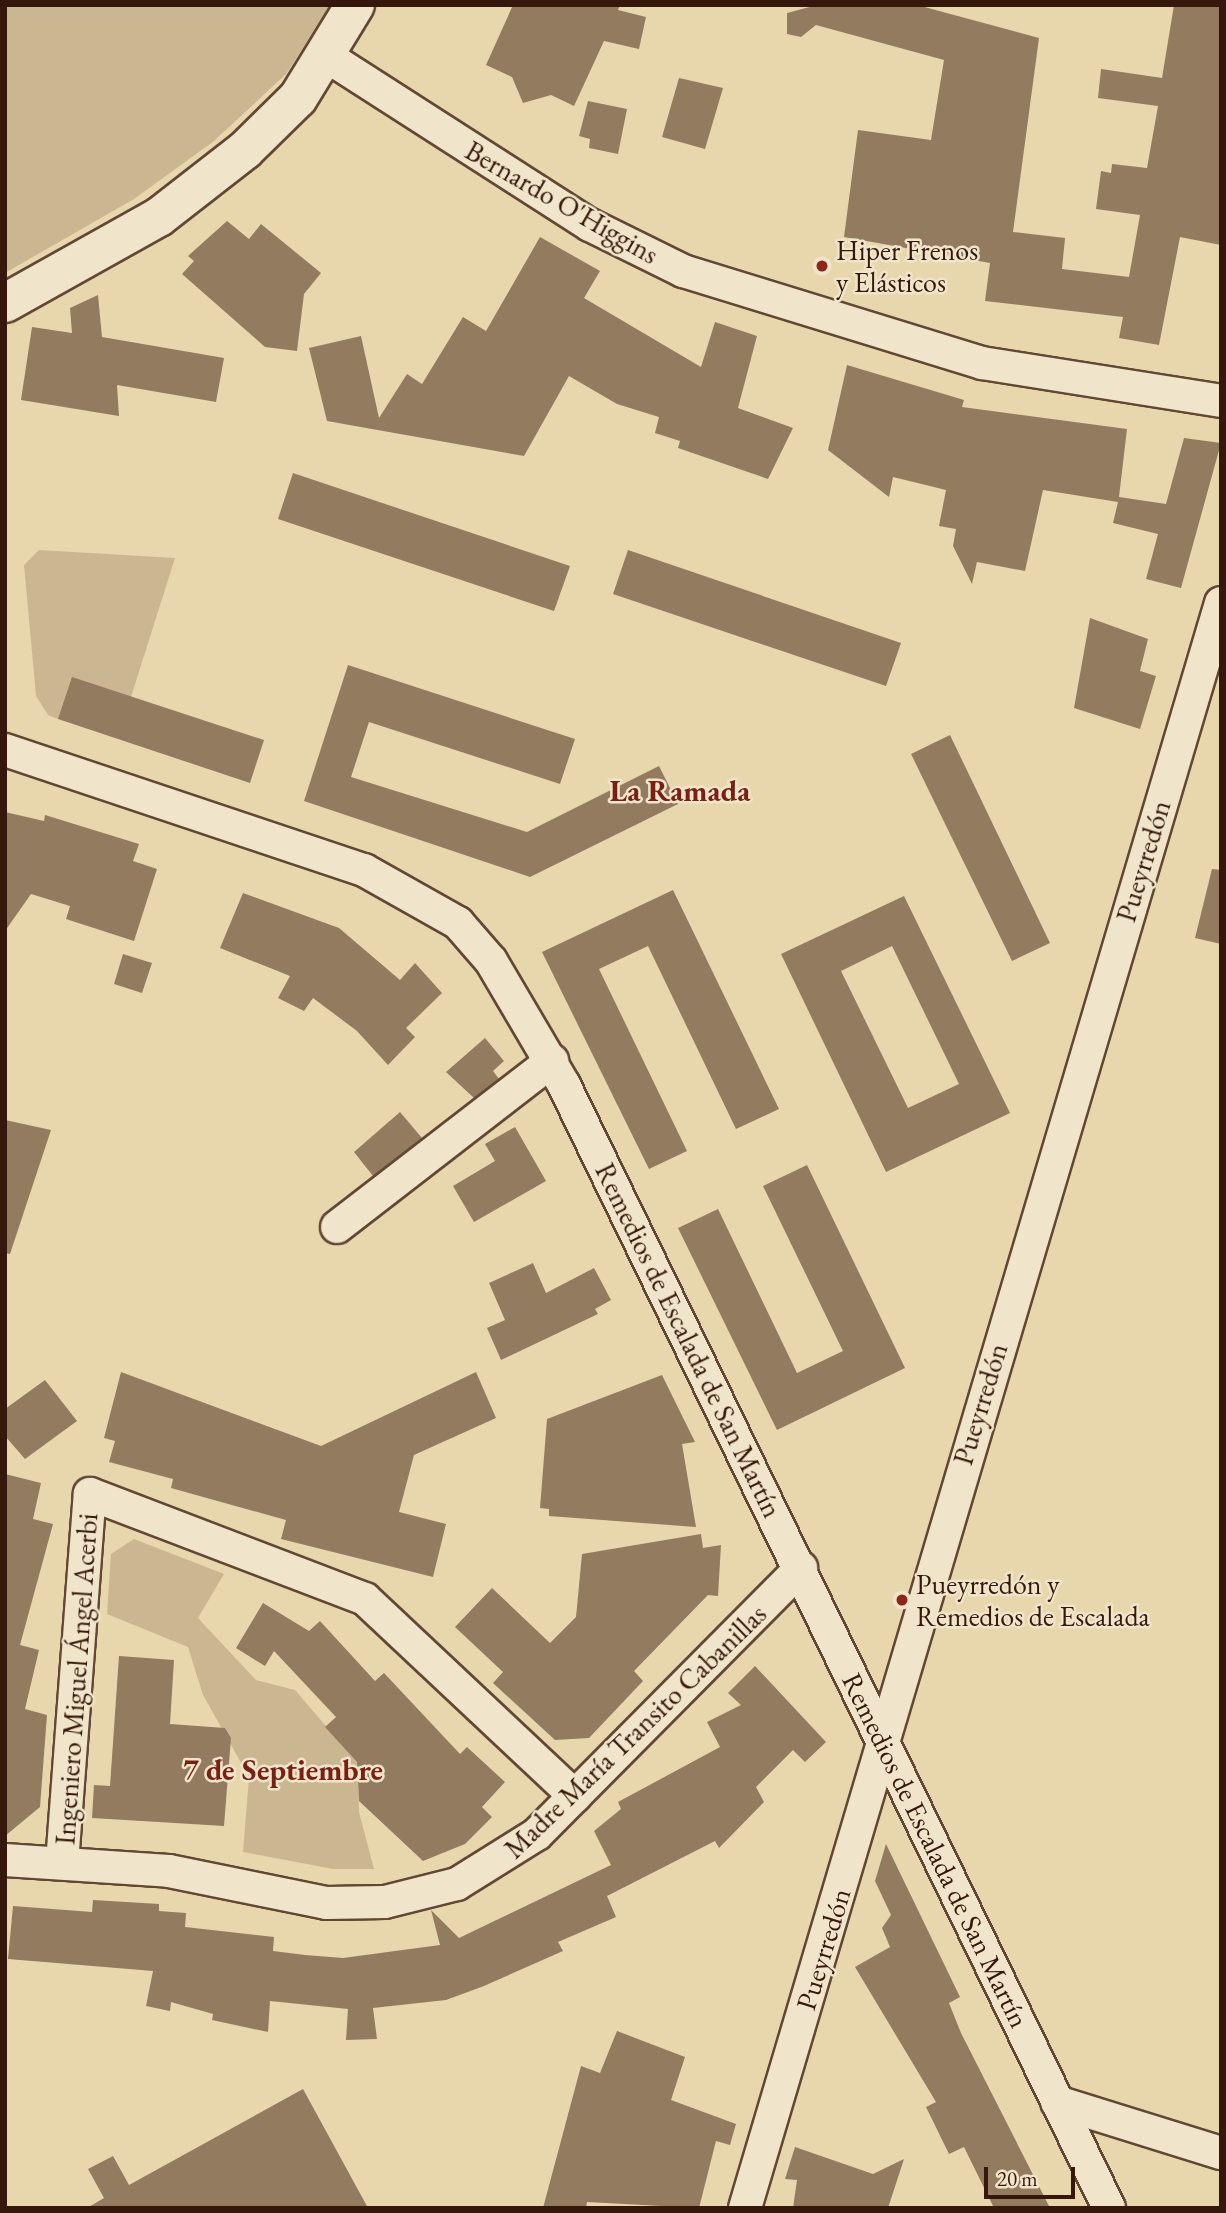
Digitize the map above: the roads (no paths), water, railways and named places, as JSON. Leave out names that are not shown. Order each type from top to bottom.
[{"type":"street","points":[[5,303],[187,197],[273,124],[328,58],[355,5]]},
{"type":"street","name":"Bernardo O'Higgins","points":[[328,58],[590,225],[683,271],[982,363],[1221,401]]},
{"type":"street","name":"Pueyrredón","points":[[745,2208],[1221,603]]},
{"type":"street","name":"Remedios de Escalada de San Martín","points":[[5,750],[277,838],[415,894],[458,923],[491,961],[552,1061],[801,1568],[1109,2208]]},
{"type":"street","points":[[337,1227],[552,1061]]},
{"type":"street","name":"Ingeniero Miguel Ángel Acerbi","points":[[62,1863],[90,1494],[365,1599],[575,1796]]},
{"type":"street","name":"Madre María Transito Cabanillas","points":[[5,1860],[169,1871],[326,1903],[385,1902],[429,1894],[495,1866],[575,1796],[801,1568]]},
{"type":"street","points":[[1057,2102],[1221,2153]]},
{"type":"place","name":"Hiper Frenos y Elásticos","points":[[822,266]]},
{"type":"place","name":"Pueyrredón y Remedios de Escalada","points":[[902,1600]]},
{"type":"district","name":"La Ramada","points":[[680,791]]},
{"type":"district","name":"7 de Septiembre","points":[[283,1770]]}]
